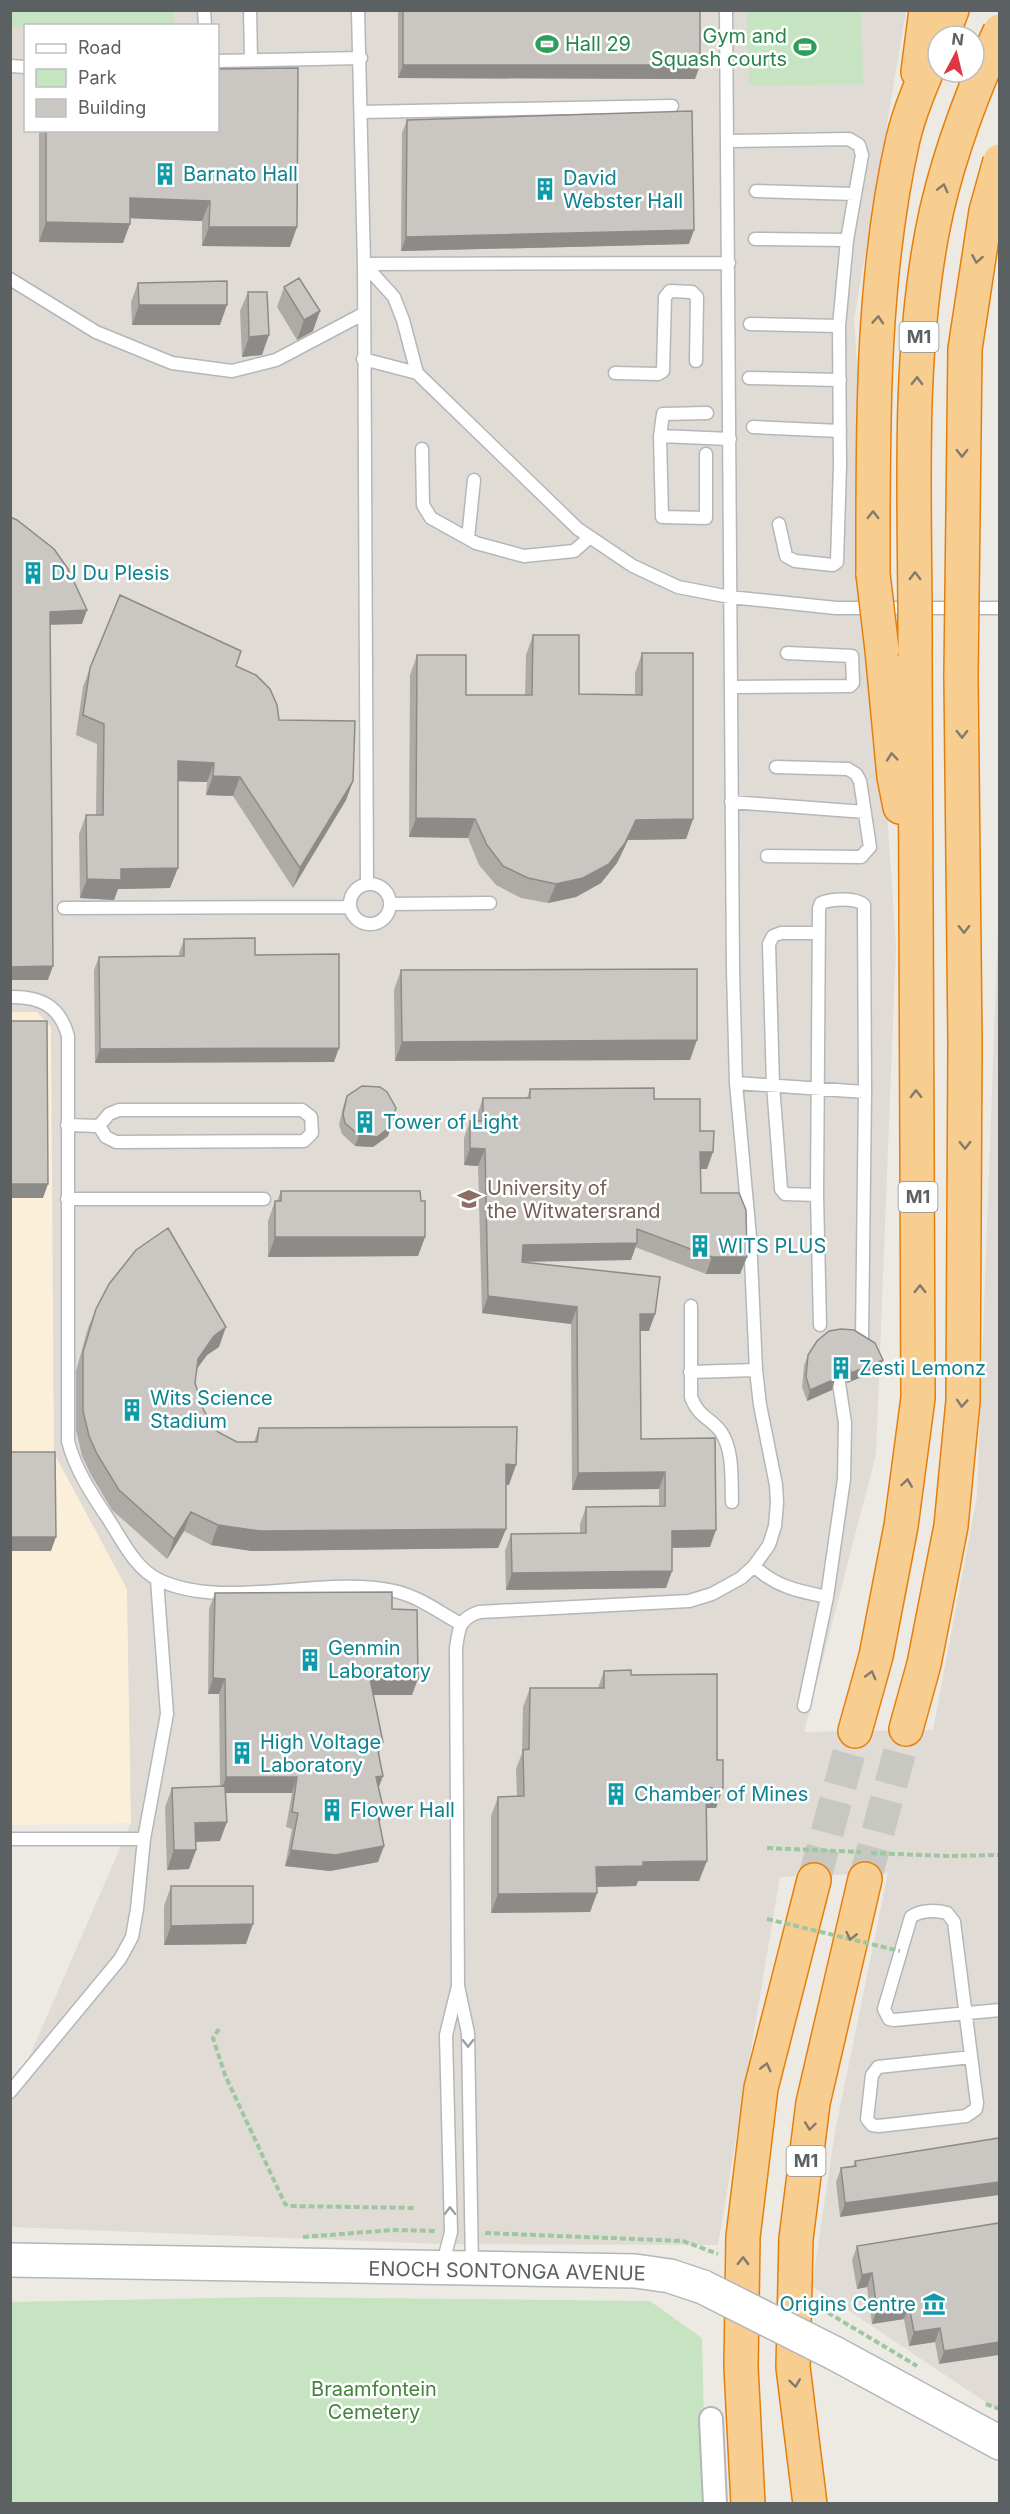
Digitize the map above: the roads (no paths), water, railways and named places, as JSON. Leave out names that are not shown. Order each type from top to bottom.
[{"type":"highway","points":[[915,100],[926,10]]},
{"type":"highway","name":"M1","points":[[855,1731],[876,1656],[901,1526],[918,1398],[915,656],[916,390],[921,304],[932,232],[950,160],[976,82],[999,30]]},
{"type":"highway","points":[[915,855],[901,813],[894,777],[873,574],[873,434],[877,327],[884,251],[903,138],[926,74]]},
{"type":"highway","name":"M1","points":[[906,1729],[924,1664],[951,1526],[963,1401],[965,1044],[961,676],[965,349],[984,223],[999,161]]},
{"type":"highway","name":"M1","points":[[810,2504],[793,2367],[796,2240],[813,2103],[866,1879]]},
{"type":"highway","points":[[748,2504],[741,2367],[743,2237],[761,2088],[814,1880]]},
{"type":"highway","points":[[746,2445],[755,2504]]},
{"type":"highway","points":[[803,2448],[821,2504]]},
{"type":"main road","name":"ENOCH SONTONGA AVENUE","points":[[10,2260],[635,2271],[670,2276],[703,2287],[834,2353],[999,2443]]},
{"type":"street","points":[[711,2419],[715,2504]]},
{"type":"lane","points":[[250,10],[251,60]]},
{"type":"lane","points":[[358,10],[361,58],[364,264],[367,884]]},
{"type":"lane","points":[[457,2269],[468,2033],[458,1986],[456,1659],[459,1623],[467,1616],[479,1612],[689,1601],[712,1594],[741,1578],[754,1566],[769,1545],[775,1526],[776,1485],[760,1406],[756,1370],[750,1237],[736,1083],[731,802],[729,141],[726,10]]},
{"type":"lane","points":[[219,61],[361,58]]},
{"type":"lane","points":[[361,112],[672,106]]},
{"type":"lane","points":[[729,141],[849,139],[859,145],[862,155],[847,240],[839,326],[840,431],[837,562],[833,565],[795,561],[786,556],[779,524]]},
{"type":"lane","points":[[756,191],[855,194]]},
{"type":"lane","points":[[755,239],[847,240]]},
{"type":"lane","points":[[364,264],[729,263]]},
{"type":"lane","points":[[364,264],[394,297],[403,320],[417,373]]},
{"type":"lane","points":[[10,279],[107,336],[172,363],[232,371],[276,360],[363,314]]},
{"type":"lane","points":[[615,373],[658,374],[663,371],[665,297],[670,291],[692,292],[697,297],[696,361]]},
{"type":"lane","points":[[750,324],[839,326]]},
{"type":"lane","points":[[363,359],[417,373],[578,529],[633,566],[678,587],[730,597],[836,608],[999,609]]},
{"type":"lane","points":[[749,378],[840,380]]},
{"type":"lane","points":[[706,454],[706,518],[662,517],[660,436],[663,414],[707,413]]},
{"type":"lane","points":[[753,427],[840,431]]},
{"type":"lane","points":[[660,436],[730,439]]},
{"type":"lane","points":[[422,449],[423,505],[431,518],[468,538],[524,556],[574,551],[589,537]]},
{"type":"lane","points":[[468,538],[474,480]]},
{"type":"lane","points":[[731,687],[850,686],[854,683],[852,656],[787,653]]},
{"type":"lane","points":[[767,856],[861,857],[870,847],[860,781],[856,774],[848,769],[776,766]]},
{"type":"lane","points":[[731,802],[865,812]]},
{"type":"lane","points":[[367,884],[379,886],[388,896],[390,904],[383,919],[372,924],[360,921],[351,912],[350,900],[356,889],[367,884]]},
{"type":"lane","points":[[819,1325],[817,1195],[821,903],[858,900],[864,905],[866,1092],[862,1338]]},
{"type":"lane","points":[[390,904],[490,903]]},
{"type":"lane","points":[[64,908],[351,907]]},
{"type":"lane","points":[[817,1195],[785,1194],[781,1190],[773,1085],[769,944],[773,936],[781,933],[819,933]]},
{"type":"lane","points":[[10,997],[34,998],[56,1010],[62,1018],[68,1036],[68,1441],[78,1472],[132,1556],[157,1580],[184,1588],[222,1592],[364,1586],[413,1597],[459,1623]]},
{"type":"lane","points":[[736,1083],[866,1092]]},
{"type":"lane","points":[[119,1110],[302,1110],[311,1117],[312,1133],[304,1142],[116,1142],[106,1137],[99,1126],[109,1114],[119,1110]]},
{"type":"lane","points":[[67,1125],[99,1126]]},
{"type":"lane","points":[[67,1199],[264,1199]]},
{"type":"lane","points":[[691,1306],[691,1397],[696,1411],[722,1432],[727,1446],[732,1503]]},
{"type":"lane","points":[[690,1372],[756,1370]]},
{"type":"lane","points":[[804,1706],[827,1597],[844,1479],[845,1423],[838,1377]]},
{"type":"lane","points":[[754,1566],[769,1580],[787,1589],[827,1597]]},
{"type":"lane","points":[[10,2092],[120,1959],[132,1937],[144,1839],[167,1713],[157,1580]]},
{"type":"lane","points":[[10,1839],[144,1839]]},
{"type":"lane","points":[[971,2057],[878,2067],[872,2075],[867,2120],[872,2125],[879,2126],[973,2114],[977,2103],[966,2013],[952,1917],[941,1912],[915,1914],[908,1922],[884,2009],[889,2019],[966,2013],[999,2010]]},
{"type":"lane","points":[[457,2269],[451,2232],[446,2035],[458,1986]]},
{"type":"tunnel","points":[[865,1879],[906,1729]]},
{"type":"tunnel","points":[[814,1880],[855,1731]]},
{"type":"place","name":"Hall 29","points":[[547,44]]},
{"type":"place","name":"Gym and Squash courts","points":[[805,47]]},
{"type":"place","name":"Barnato Hall","points":[[165,174]]},
{"type":"place","name":"David Webster Hall","points":[[545,189]]},
{"type":"place","name":"DJ Du Plesis","points":[[33,573]]},
{"type":"place","name":"Tower of Light","points":[[365,1122]]},
{"type":"place","name":"University of the Witwatersrand","points":[[469,1199]]},
{"type":"place","name":"WITS PLUS","points":[[700,1246]]},
{"type":"place","name":"Zesti Lemonz","points":[[841,1368]]},
{"type":"place","name":"Wits Science Stadium","points":[[132,1410]]},
{"type":"place","name":"Genmin Laboratory","points":[[310,1660]]},
{"type":"place","name":"High Voltage Laboratory","points":[[242,1753]]},
{"type":"place","name":"Chamber of Mines","points":[[616,1794]]},
{"type":"place","name":"Flower Hall","points":[[332,1810]]},
{"type":"place","name":"Origins Centre","points":[[934,2304]]},
{"type":"park label","name":"Braamfontein Cemetery","points":[[374,2400]]}]
